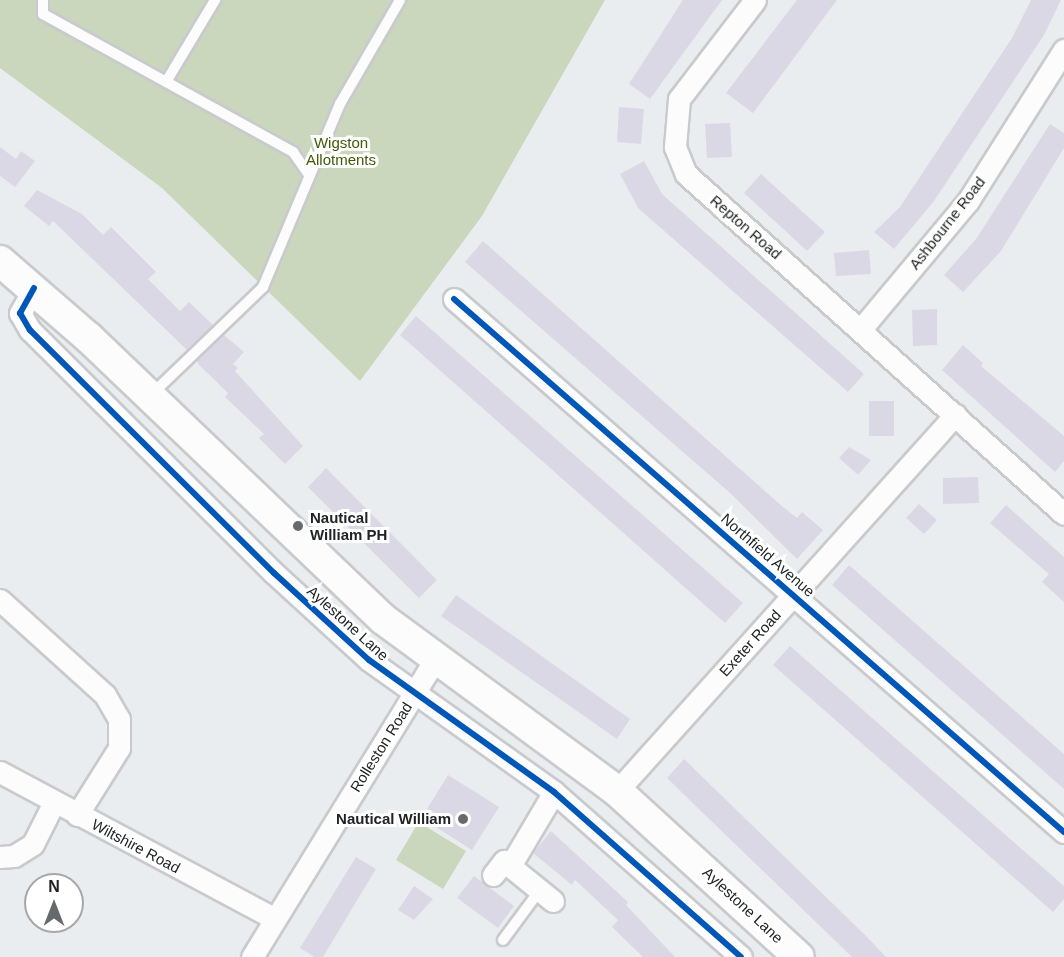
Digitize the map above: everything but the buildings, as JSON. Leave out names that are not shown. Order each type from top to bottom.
[{"type":"main road","name":"Aylestone Lane","points":[[0,261],[34,288],[150,396],[383,619],[435,660],[616,791],[799,957]]},
{"type":"street","name":"Repton Road","points":[[754,0],[679,99],[675,147],[686,174],[1064,513]]},
{"type":"street","name":"Ashbourne Road","points":[[861,329],[968,201],[1064,50]]},
{"type":"street","name":"Aylestone Lane","points":[[34,288],[20,313],[30,330],[274,573],[369,660],[554,792],[741,957]]},
{"type":"street","name":"Northfield Avenue","points":[[453,299],[794,594],[1064,832]]},
{"type":"street","name":"Exeter Road","points":[[616,791],[955,415]]},
{"type":"street","points":[[0,600],[105,695],[119,719],[119,748],[77,815]]},
{"type":"street","name":"Rolleston Road","points":[[252,957],[435,660]]},
{"type":"street","name":"Wiltshire Road","points":[[0,772],[274,918]]},
{"type":"street","points":[[546,895],[502,870],[554,792]]},
{"type":"street","points":[[0,857],[14,856],[33,844],[54,801]]},
{"type":"lane","points":[[44,0],[44,14],[293,152],[310,176]]},
{"type":"lane","points":[[166,82],[214,0]]},
{"type":"lane","points":[[150,396],[263,287],[340,104],[400,0]]},
{"type":"lane","points":[[503,940],[546,895]]},
{"type":"green space","name":"Wigston Allotments","points":[[0,0],[605,0],[482,216],[360,381],[162,188],[0,68]]},
{"type":"green space","points":[[424,813],[430,817],[425,826],[466,851],[443,889],[396,860]]},
{"type":"cycle path","points":[[34,288],[20,313],[30,330],[274,573],[369,660],[554,792],[741,957]]},
{"type":"cycle path","points":[[454,299],[1064,832]]},
{"type":"place","name":"Nautical William PH","points":[[298,526]]},
{"type":"place","name":"Nautical William","points":[[463,819]]}]
